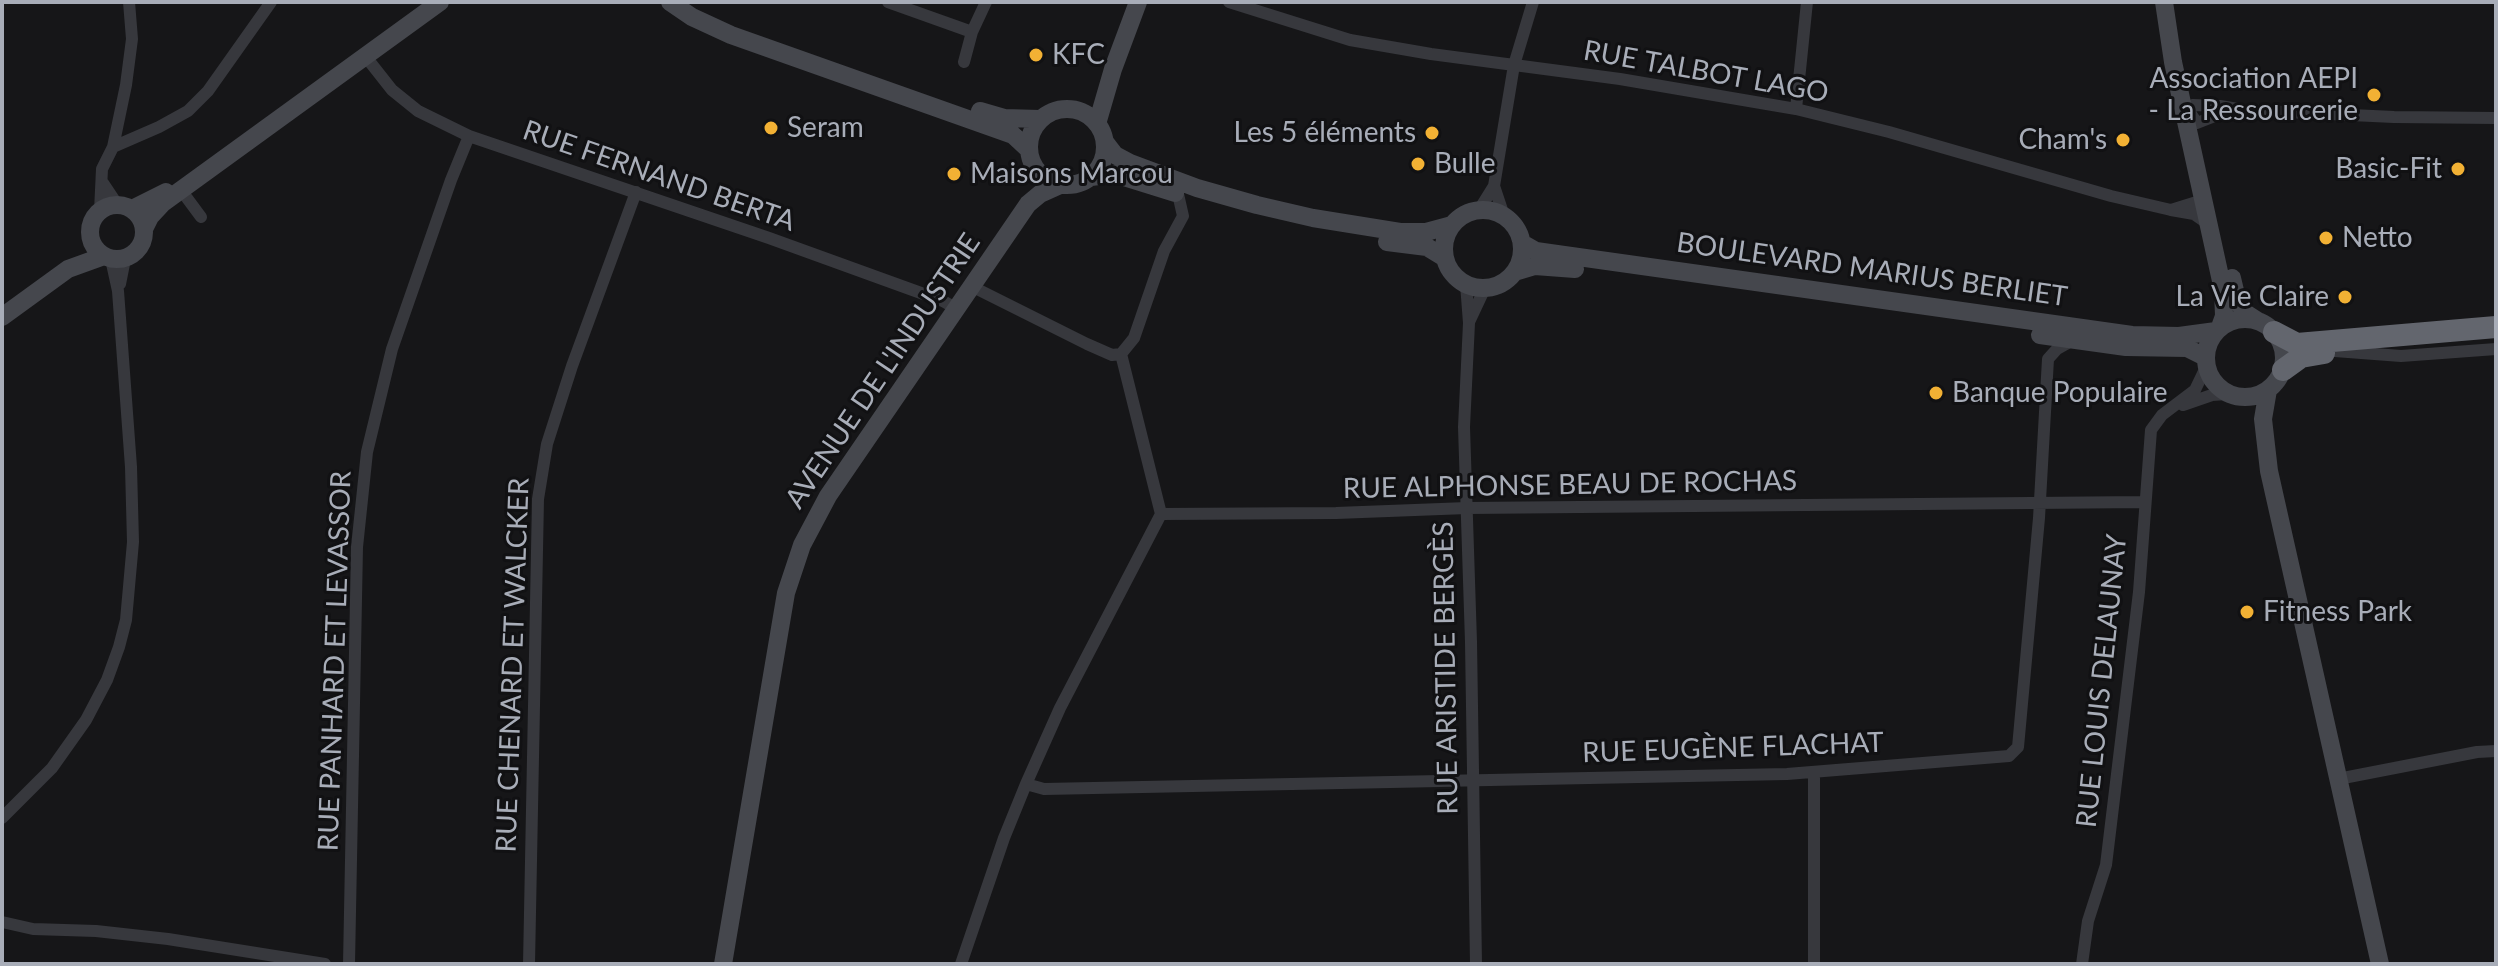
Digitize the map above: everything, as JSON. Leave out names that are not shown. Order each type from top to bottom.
[{"type":"highway","points":[[2266,326],[2297,344],[2496,327]]},
{"type":"highway","points":[[2283,370],[2301,357],[2335,351],[2496,336]]},
{"type":"main road","points":[[113,258],[93,245],[91,223],[116,208],[159,197],[429,2]]},
{"type":"main road","points":[[145,227],[150,217],[181,190],[440,2]]},
{"type":"main road","points":[[670,2],[692,17],[731,35],[1013,135],[1028,149]]},
{"type":"main road","points":[[691,2],[750,29],[993,115],[1017,120],[1040,119],[1056,110],[1074,109],[1087,114],[1097,124],[1115,155],[1197,188],[1271,209],[1400,232],[1426,232],[1452,225]]},
{"type":"main road","points":[[1097,124],[1138,2]]},
{"type":"main road","points":[[2164,2],[2173,62],[2191,114],[2237,299],[2244,312],[2266,326],[2281,343],[2284,356],[2283,370],[2268,390],[2258,396],[2231,395]]},
{"type":"main road","points":[[2168,23],[2182,60],[2207,223],[2225,302],[2218,329],[2206,348],[2206,362],[2218,387],[2249,412],[2264,440]]},
{"type":"main road","points":[[1074,109],[1094,98],[1113,69]]},
{"type":"main road","points":[[1040,119],[1031,133],[1028,149],[1034,168],[1045,179],[1060,185],[1114,174],[1257,218],[1324,233],[1427,247],[1445,258],[1456,278],[1466,284],[1485,288],[1501,284],[1515,272],[1522,243],[1514,225],[1504,216],[1479,210],[1464,215],[1452,225],[1446,235],[1445,258]]},
{"type":"main road","points":[[1091,177],[1100,167],[1105,142]]},
{"type":"main road","name":"AVENUE DE L'INDUSTRIE","points":[[723,960],[786,593],[802,545],[828,496],[1028,204],[1036,181],[1034,168]]},
{"type":"main road","name":"AVENUE DE L'INDUSTRIE","points":[[1028,204],[1040,194],[1060,185]]},
{"type":"main road","points":[[68,269],[138,250],[145,235],[142,220],[116,208]]},
{"type":"main road","points":[[2,317],[68,269],[90,237]]},
{"type":"main road","name":"BOULEVARD MARIUS BERLIET","points":[[1522,243],[1536,251],[2132,335],[2179,336],[2218,329]]},
{"type":"main road","name":"BOULEVARD MARIUS BERLIET","points":[[1515,272],[1535,266],[1556,266],[2126,347],[2187,348],[2206,362]]},
{"type":"main road","points":[[2218,329],[2238,319],[2266,326]]},
{"type":"main road","points":[[2268,390],[2264,408],[2264,440],[2380,964]]},
{"type":"street","points":[[116,208],[103,183],[102,169],[113,147],[132,39],[129,2]]},
{"type":"street","points":[[113,147],[188,111],[208,91],[271,2]]},
{"type":"street","points":[[888,2],[909,6],[972,32]]},
{"type":"street","points":[[964,62],[972,32],[986,2]]},
{"type":"street","name":"RUE TALBOT LAGO","points":[[1229,2],[1350,40],[1620,79],[1796,109],[1889,132],[2111,196],[2194,214],[2207,223]]},
{"type":"street","points":[[1479,210],[1494,186],[1514,65],[1533,2]]},
{"type":"street","points":[[1796,109],[1807,2]]},
{"type":"street","name":"RUE FERNAND BERTA","points":[[366,57],[392,90],[418,111],[469,136],[929,295],[957,309]]},
{"type":"street","points":[[2191,114],[2244,110]]},
{"type":"street","points":[[2191,114],[2244,110],[2496,118]]},
{"type":"street","name":"RUE PANHARD ET LEVASSOR","points":[[349,964],[357,547],[367,452],[392,349],[469,136]]},
{"type":"street","points":[[1494,186],[1504,216]]},
{"type":"street","points":[[181,190],[201,217]]},
{"type":"street","name":"RUE CHENARD ET WALCKER","points":[[529,964],[538,499],[547,444],[563,392],[636,192]]},
{"type":"street","points":[[973,287],[1087,344],[1112,355],[1121,354],[1134,338],[1164,251],[1183,216],[1178,194]]},
{"type":"street","points":[[2171,210],[2203,200],[2211,210],[2218,244],[2225,249]]},
{"type":"street","points":[[2,818],[52,768],[86,720],[107,680],[126,620],[133,542],[131,467],[113,258]]},
{"type":"street","name":"RUE ARISTIDE BERGÈS","points":[[1466,284],[1469,323],[1464,427],[1476,964]]},
{"type":"street","name":"RUE ARISTIDE BERGÈS","points":[[1469,323],[1485,288]]},
{"type":"street","name":"RUE EUGÈNE FLACHAT","points":[[1026,784],[1044,789],[1814,772],[2009,756],[2018,747],[2040,504],[2048,359],[2057,349],[2073,340]]},
{"type":"street","points":[[2335,351],[2401,356],[2496,349]]},
{"type":"street","points":[[961,964],[1026,784],[1060,708],[1161,514],[1121,354]]},
{"type":"street","name":"RUE LOUIS DELAUNAY","points":[[2082,964],[2088,921],[2106,865],[2139,592],[2151,430],[2162,415],[2195,390],[2206,362]]},
{"type":"street","points":[[2172,409],[2212,395],[2231,395]]},
{"type":"street","name":"RUE ALPHONSE BEAU DE ROCHAS","points":[[1161,514],[2144,502]]},
{"type":"street","points":[[2338,779],[2496,751]]},
{"type":"street","points":[[1814,772],[1814,964]]},
{"type":"street","points":[[2,922],[33,929],[96,931],[168,939],[325,964]]},
{"type":"place","name":"KFC","points":[[1036,55]]},
{"type":"place","name":"Association AEPI - La Ressourcerie","points":[[2374,95]]},
{"type":"place","name":"Seram","points":[[771,128]]},
{"type":"place","name":"Les 5 éléments","points":[[1432,133]]},
{"type":"place","name":"Cham's","points":[[2123,140]]},
{"type":"place","name":"Bulle","points":[[1418,164]]},
{"type":"place","name":"Basic-Fit","points":[[2458,169]]},
{"type":"place","name":"Maisons Marcou","points":[[954,174]]},
{"type":"place","name":"Netto","points":[[2326,238]]},
{"type":"place","name":"La Vie Claire","points":[[2345,297]]},
{"type":"place","name":"Banque Populaire","points":[[1936,393]]},
{"type":"place","name":"Fitness Park","points":[[2247,612]]}]
